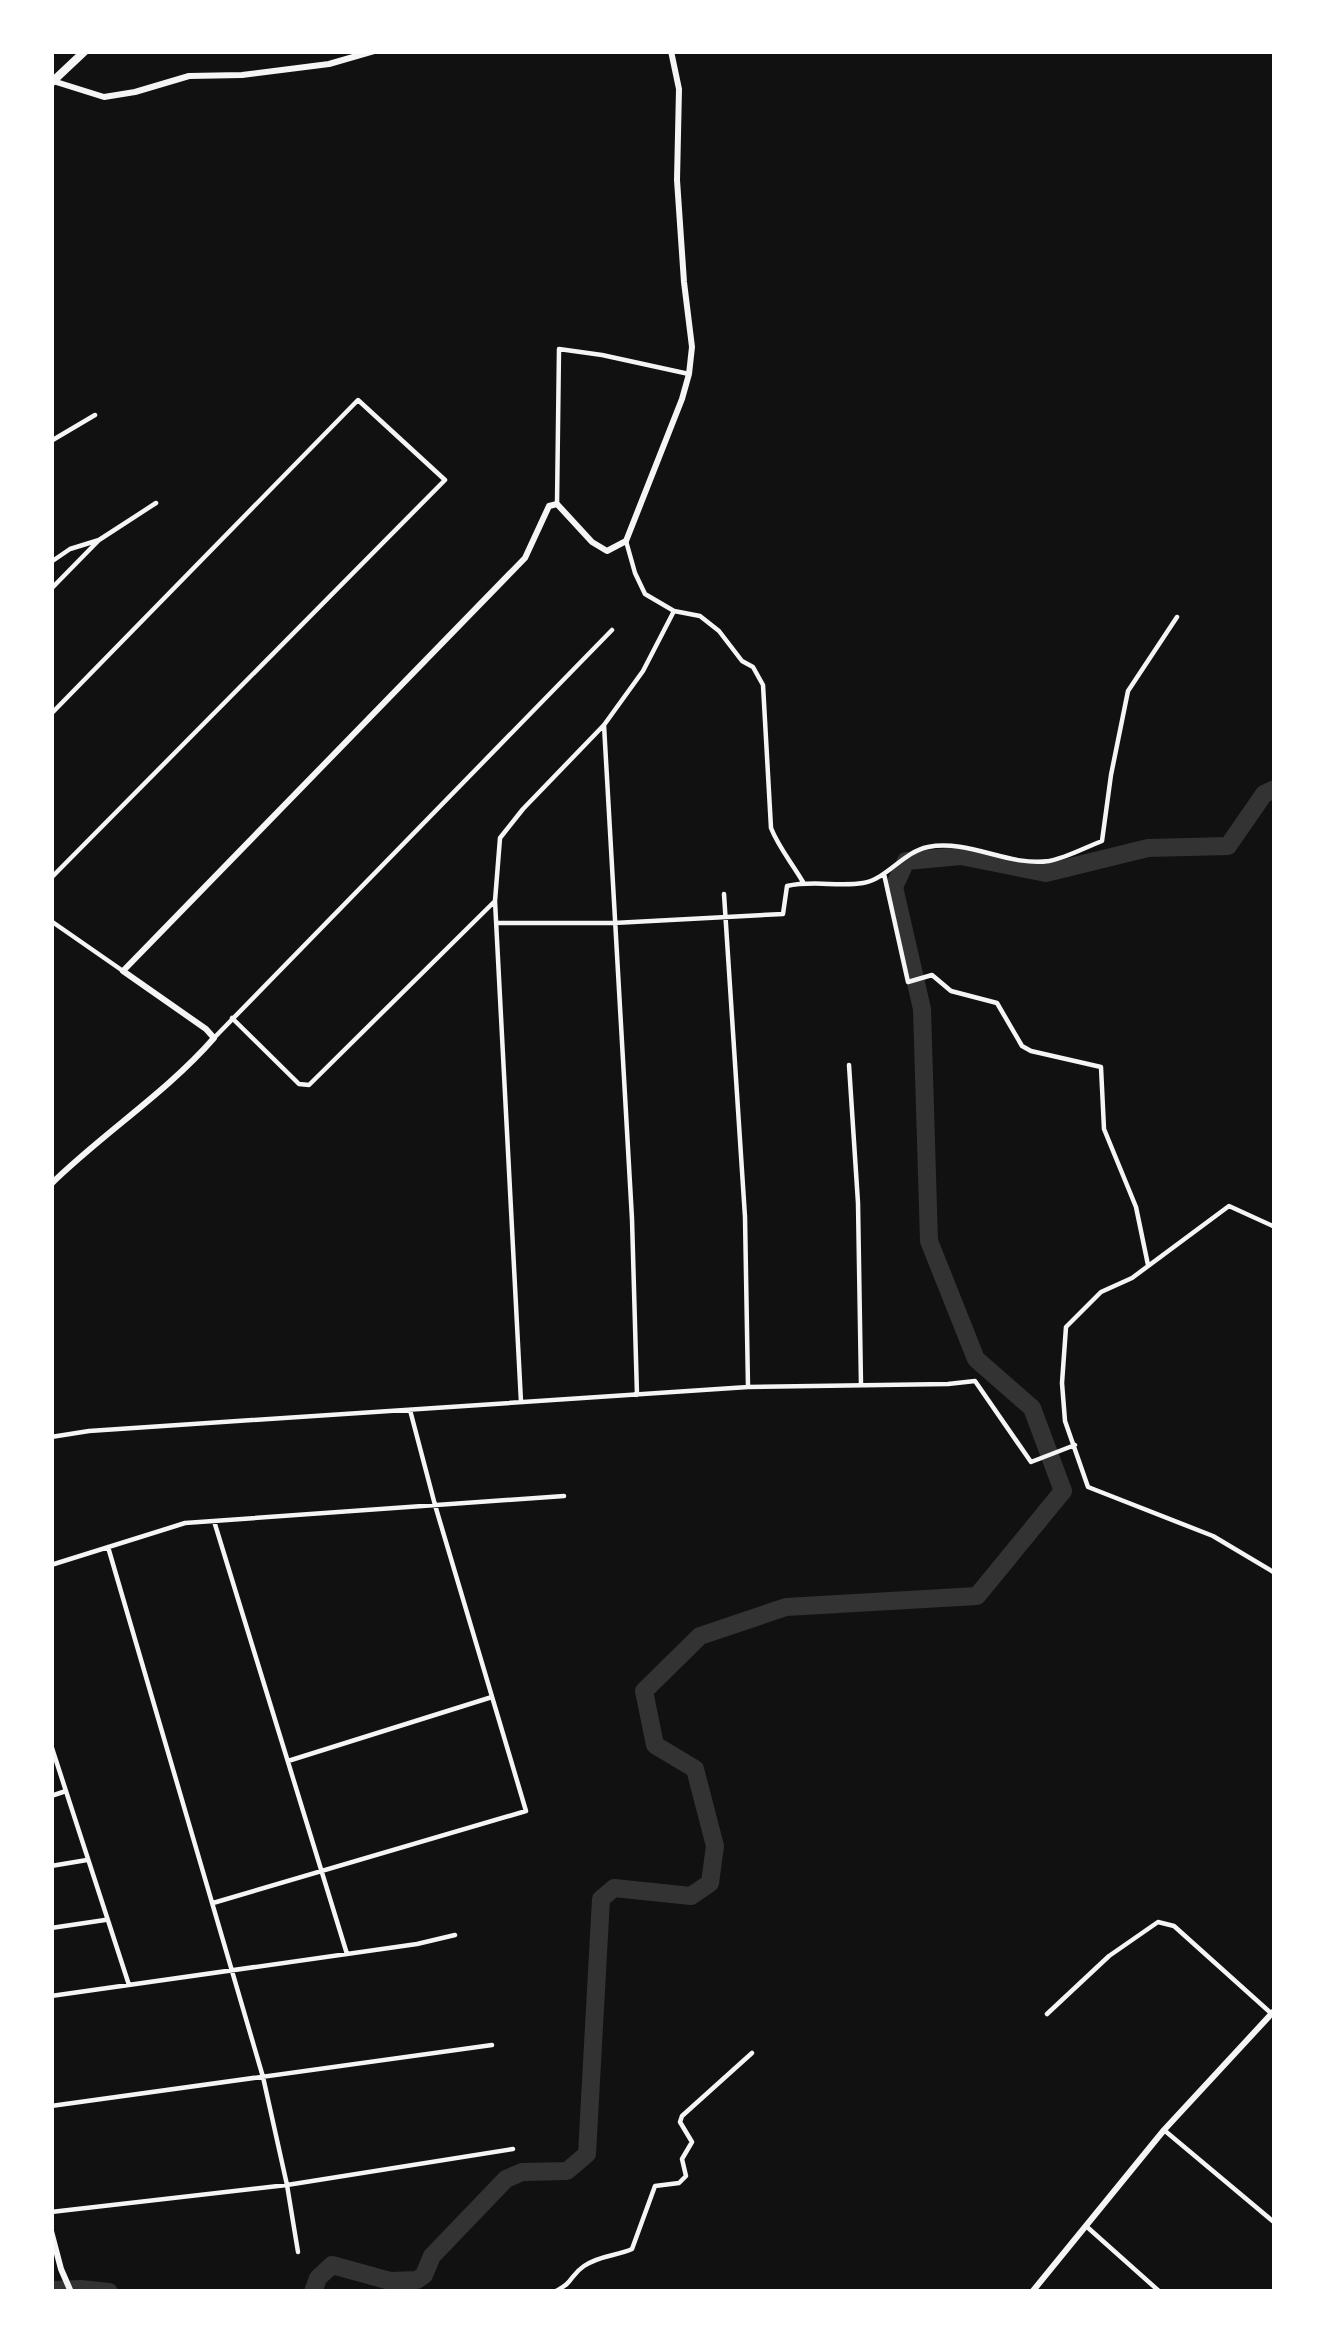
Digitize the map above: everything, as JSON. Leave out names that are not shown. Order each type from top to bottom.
[{"type":"highway","points":[[52,82],[86,51]]},
{"type":"street","points":[[51,70],[52,82],[104,98],[189,76],[242,76],[329,64],[374,51]]},
{"type":"street","points":[[671,51],[679,89],[677,180],[692,347],[682,399],[626,541],[646,594],[674,611],[700,616],[753,667],[763,685],[771,828],[803,882]]},
{"type":"street","points":[[626,541],[608,551],[592,542],[557,504],[559,349],[689,374]]},
{"type":"street","points":[[51,714],[358,400],[446,480],[51,878]]},
{"type":"street","points":[[51,441],[95,415]]},
{"type":"street","points":[[51,589],[99,540],[156,502]]},
{"type":"street","points":[[123,971],[525,558],[549,506],[557,504]]},
{"type":"street","points":[[51,562],[70,549],[99,540]]},
{"type":"street","points":[[521,1402],[495,901],[500,838],[604,725],[643,671],[674,611]]},
{"type":"street","points":[[496,923],[783,914],[788,886],[867,883],[908,854],[928,847],[964,846],[997,856],[1049,861],[1102,841],[1128,691],[1177,617]]},
{"type":"street","points":[[51,1184],[214,1038],[612,630]]},
{"type":"street","points":[[604,725],[632,1219],[637,1395]]},
{"type":"street","points":[[883,872],[908,982],[932,976],[951,991],[997,1003],[1022,1046],[1030,1051],[1101,1067],[1104,1129],[1136,1207],[1148,1265]]},
{"type":"street","points":[[724,895],[744,1197],[748,1388]]},
{"type":"street","points":[[232,1018],[299,1084],[309,1085],[495,901]]},
{"type":"street","points":[[51,921],[214,1038]]},
{"type":"street","points":[[849,1065],[858,1203],[861,1385]]},
{"type":"street","points":[[1275,1227],[1229,1206],[1132,1279],[1101,1292],[1066,1327],[1062,1383],[1065,1421],[1088,1487],[1213,1536],[1275,1573]]},
{"type":"street","points":[[51,1436],[748,1388],[975,1381],[1031,1462],[1075,1445]]},
{"type":"street","points":[[213,1903],[526,1810],[410,1410]]},
{"type":"street","points":[[51,1564],[185,1523],[564,1496]]},
{"type":"street","points":[[214,1521],[347,1954]]},
{"type":"street","points":[[108,1547],[263,2077],[298,2252]]},
{"type":"street","points":[[288,1761],[492,1697]]},
{"type":"street","points":[[51,1745],[129,1985]]},
{"type":"street","points":[[51,1796],[66,1791]]},
{"type":"street","points":[[51,1866],[88,1860]]},
{"type":"street","points":[[51,1928],[107,1919]]},
{"type":"street","points":[[1032,2292],[1164,2130],[1274,2012],[1174,1926],[1158,1922],[1108,1956],[1047,2014]]},
{"type":"street","points":[[51,1996],[455,1935]]},
{"type":"street","points":[[51,2106],[491,2045]]},
{"type":"street","points":[[554,2292],[569,2285],[593,2261],[632,2249],[655,2186],[679,2183],[686,2176],[682,2159],[692,2142],[680,2122],[682,2116],[752,2053]]},
{"type":"street","points":[[1164,2130],[1275,2223]]},
{"type":"street","points":[[51,2212],[286,2185],[513,2149]]},
{"type":"street","points":[[1086,2226],[1160,2292]]},
{"type":"street","points":[[51,2230],[71,2292]]},
{"type":"waterway","points":[[313,2292],[318,2278],[332,2265],[390,2281],[417,2280],[432,2256],[506,2179],[522,2172],[567,2171],[587,2154],[601,1899],[614,1888],[691,1896],[710,1883],[715,1846],[695,1769],[655,1745],[644,1691],[700,1636],[786,1607],[977,1596],[1063,1491],[1032,1408],[976,1359],[929,1241],[922,1009],[894,887],[906,861],[961,856],[1046,873],[1148,848],[1228,846],[1264,794],[1275,789]]},
{"type":"waterway","points":[[51,2290],[109,2292]]}]
